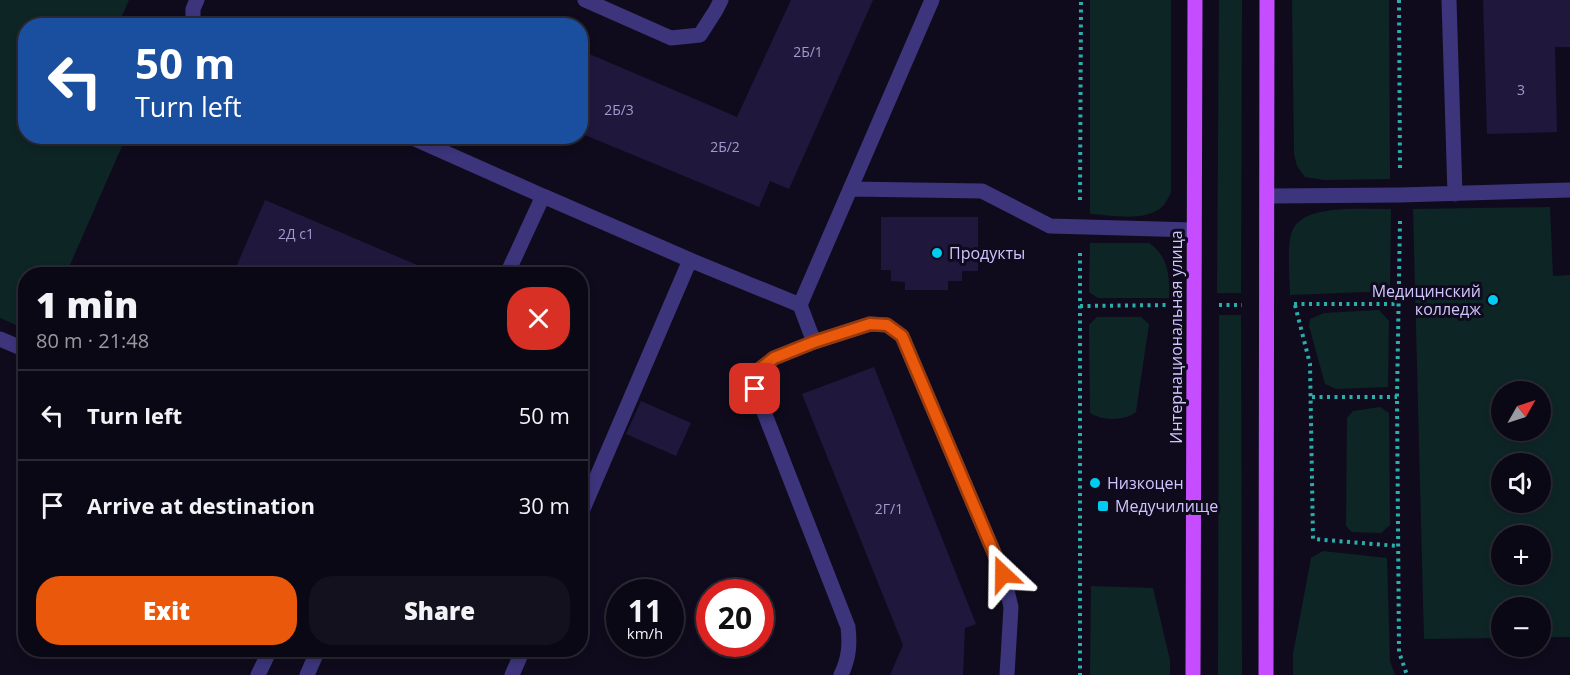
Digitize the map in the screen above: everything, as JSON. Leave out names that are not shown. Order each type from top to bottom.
[{"type":"main road","name":"Интернациональная улица","points":[[1193,675],[1195,0]]},
{"type":"main road","points":[[1266,675],[1268,0]]},
{"type":"lane","points":[[193,18],[193,9],[197,0]]},
{"type":"lane","points":[[585,0],[671,38],[699,35],[721,0]]},
{"type":"lane","points":[[814,342],[800,305],[932,0]]},
{"type":"lane","points":[[1449,0],[1455,194]]},
{"type":"lane","points":[[426,144],[690,260],[800,305]]},
{"type":"lane","points":[[850,189],[982,190],[1050,226],[1194,230]]},
{"type":"lane","points":[[1267,196],[1570,190]]},
{"type":"lane","points":[[510,267],[543,196]]},
{"type":"lane","points":[[588,497],[690,260]]},
{"type":"lane","points":[[841,675],[847,662],[850,643],[848,627],[755,389],[760,369],[774,358],[870,324],[887,325],[902,336],[1003,574],[1011,607],[1007,675]]},
{"type":"lane","points":[[0,339],[18,347]]},
{"type":"lane","points":[[258,675],[267,657]]},
{"type":"lane","points":[[307,675],[315,657]]},
{"type":"lane","points":[[512,675],[520,657]]},
{"type":"path","points":[[1080,675],[1081,0]]},
{"type":"path","points":[[1399,0],[1400,195],[1397,397],[1399,652],[1407,675]]},
{"type":"path","points":[[1294,304],[1310,364],[1313,539],[1398,546]]},
{"type":"path","points":[[1312,397],[1397,397]]},
{"type":"green space","points":[[0,0],[129,0],[121,18],[18,18],[18,144],[123,144],[69,267],[18,267],[18,326],[0,318]]},
{"type":"green space","points":[[1090,0],[1171,0],[1171,192],[1164,205],[1148,214],[1129,217],[1090,214]]},
{"type":"green space","points":[[1219,0],[1242,0],[1241,293],[1217,293]]},
{"type":"green space","points":[[1292,0],[1389,0],[1390,179],[1324,180],[1305,177],[1297,166],[1294,154]]},
{"type":"green space","points":[[1550,207],[1553,276],[1570,275],[1570,637],[1551,637],[1551,597],[1491,597],[1491,638],[1424,639],[1413,209]]},
{"type":"green space","points":[[1391,209],[1390,291],[1290,295],[1291,235],[1300,221],[1311,215],[1338,210]]},
{"type":"green space","points":[[1090,243],[1149,243],[1164,260],[1169,282],[1169,298],[1098,298],[1089,292]]},
{"type":"green space","points":[[1379,310],[1389,321],[1388,387],[1336,389],[1325,384],[1309,326],[1310,319],[1324,313]]},
{"type":"green space","points":[[1219,315],[1241,315],[1242,675],[1218,675]]},
{"type":"green space","points":[[1097,317],[1141,317],[1149,324],[1136,412],[1126,417],[1107,419],[1090,413],[1089,325]]},
{"type":"green space","points":[[1380,407],[1389,413],[1390,525],[1381,533],[1352,532],[1346,526],[1347,418],[1353,411]]},
{"type":"green space","points":[[1323,551],[1387,558],[1390,661],[1395,675],[1293,675],[1293,654],[1311,558]]},
{"type":"green space","points":[[1091,586],[1153,588],[1170,660],[1170,675],[1090,675]]},
{"type":"building","points":[[791,0],[873,0],[789,189],[770,181],[759,207],[588,136],[588,53],[737,117]]},
{"type":"building","points":[[1483,0],[1570,0],[1570,47],[1555,47],[1557,132],[1487,134]]},
{"type":"building","points":[[265,200],[422,267],[236,267]]},
{"type":"building","name":"Продукты","points":[[881,217],[978,217],[978,271],[962,271],[962,281],[948,281],[948,290],[905,290],[905,282],[891,281],[891,270],[881,270]]},
{"type":"building","points":[[874,367],[976,624],[965,628],[963,675],[890,675],[903,645],[802,394]]},
{"type":"building","points":[[641,401],[691,423],[676,456],[626,434]]},
{"type":"place","name":"Продукты","points":[[937,253]]},
{"type":"place","name":"Медицинский колледж","points":[[1493,300]]},
{"type":"place","name":"Низкоцен","points":[[1095,483]]},
{"type":"place","name":"Медучилище","points":[[1103,506]]},
{"type":"route","points":[[755,389],[760,369],[774,358],[814,342],[870,324],[887,325],[902,336],[1003,574]]}]
